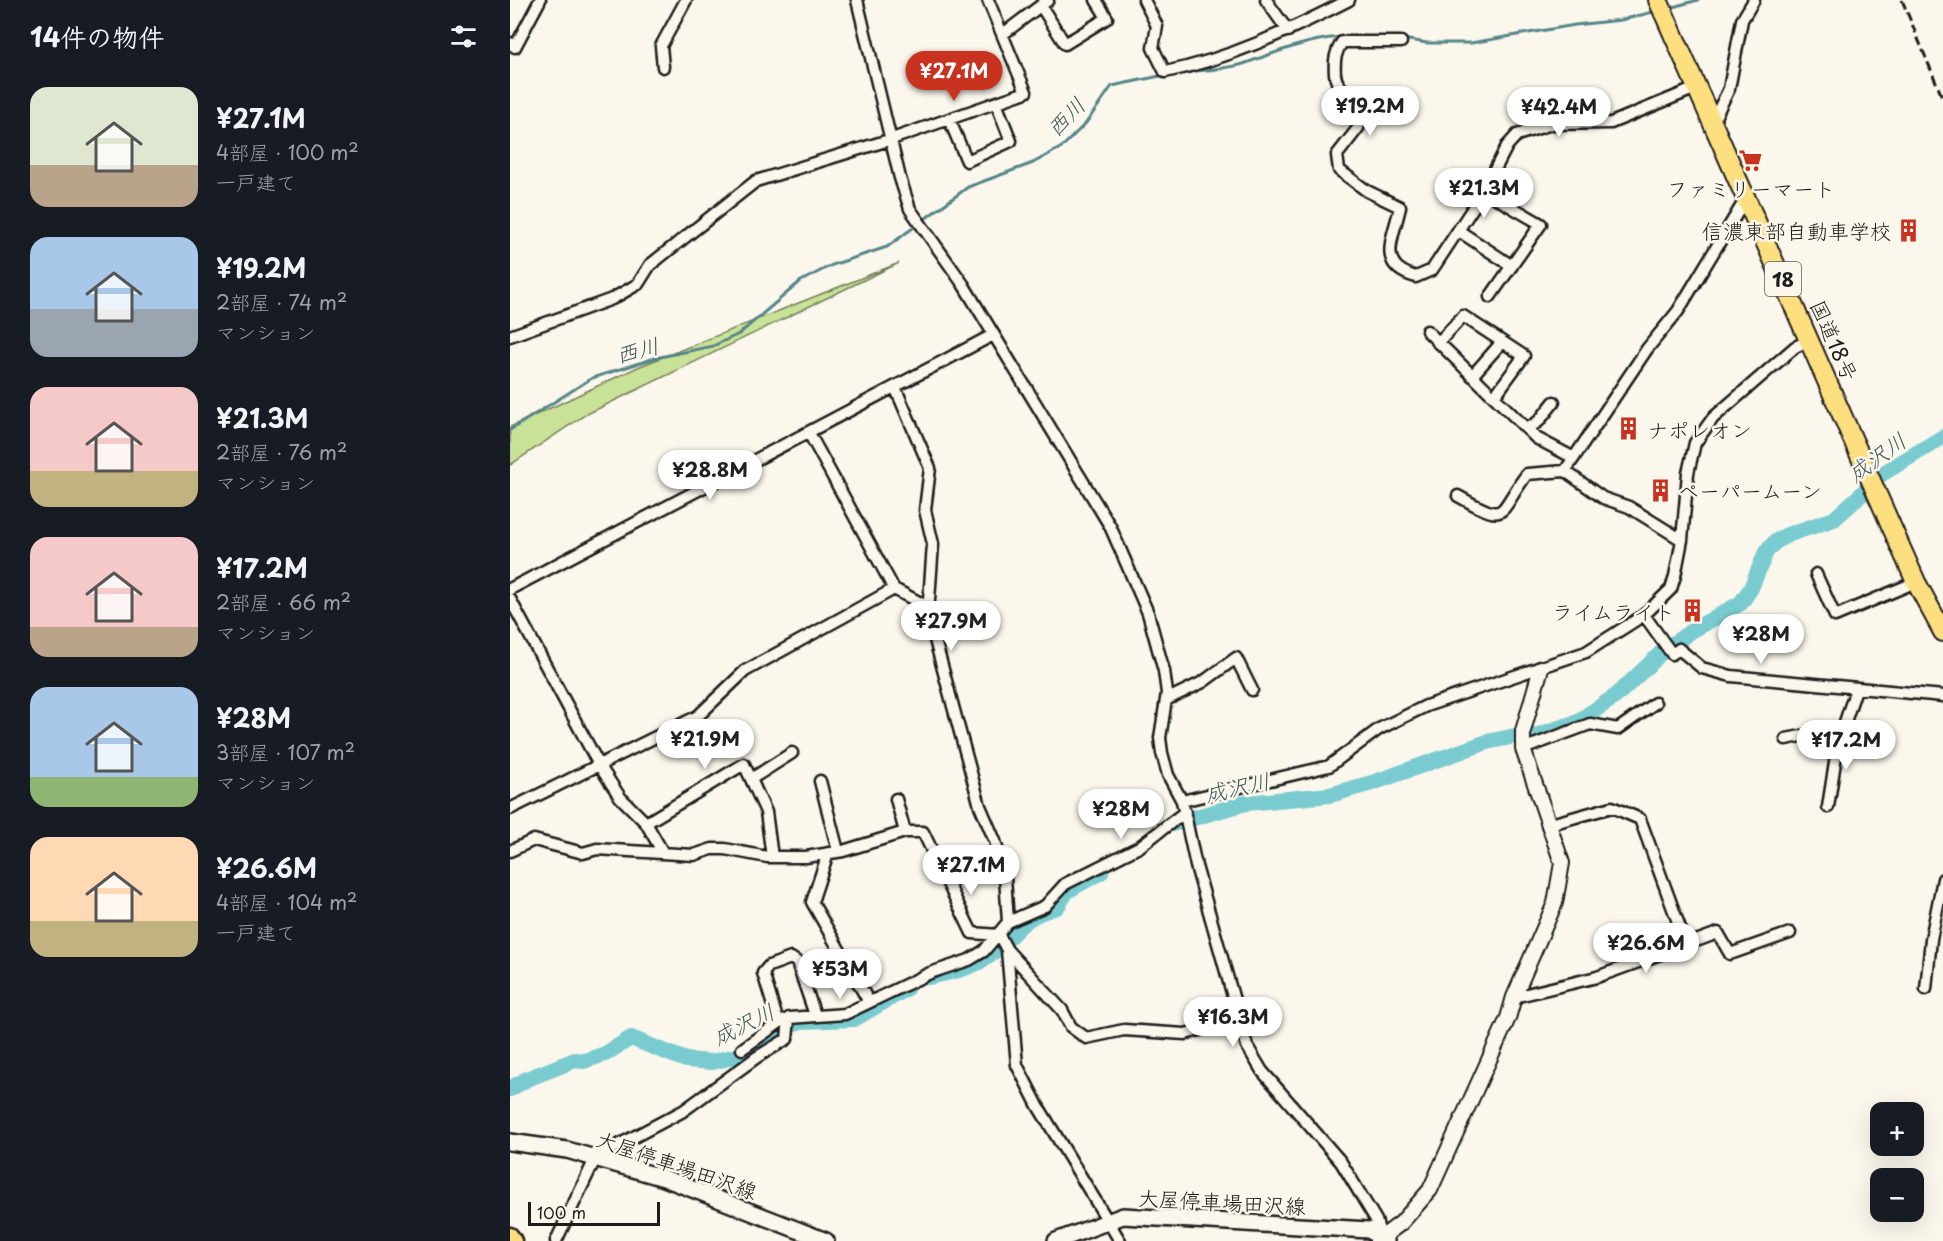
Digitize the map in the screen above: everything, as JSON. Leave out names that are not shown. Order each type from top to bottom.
[{"type":"highway","name":"国道18号","points":[[1658,0],[1881,497],[1916,582],[1943,632]]},
{"type":"main road","name":"大屋停車場田沢線","points":[[510,1142],[567,1150],[664,1178],[826,1241]]},
{"type":"main road","name":"大屋停車場田沢線","points":[[1056,1241],[1123,1216],[1370,1230],[1382,1240]]},
{"type":"main road","points":[[510,1236],[513,1241]]},
{"type":"street","points":[[510,43],[515,47],[540,0]]},
{"type":"street","points":[[663,67],[661,46],[686,0]]},
{"type":"street","points":[[510,336],[612,299],[638,284],[650,265],[756,181],[892,139],[1026,92],[988,0]]},
{"type":"street","points":[[1003,34],[1045,3],[1065,44],[1107,18],[1096,0]]},
{"type":"street","points":[[1144,0],[1157,26],[1153,48],[1165,72],[1203,65],[1288,31],[1349,0]]},
{"type":"street","points":[[1266,0],[1288,31]]},
{"type":"street","points":[[1712,124],[1729,89],[1742,20],[1754,0]]},
{"type":"street","points":[[861,2],[910,209],[952,267],[1110,526],[1148,613],[1164,671],[1166,700],[1160,738],[1162,753],[1168,775],[1182,801],[1196,866],[1247,1046],[1262,1071],[1341,1162],[1376,1220],[1382,1240],[1407,1217],[1430,1190],[1508,1018],[1514,997],[1555,903],[1562,863],[1547,825],[1523,741],[1541,668]]},
{"type":"street","points":[[1401,42],[1342,42],[1336,52],[1336,80],[1343,92],[1404,100]]},
{"type":"street","points":[[1370,97],[1358,128],[1337,155],[1339,171],[1367,191],[1400,207],[1394,238],[1389,249],[1390,259],[1396,268],[1409,275],[1423,276],[1432,270],[1459,231],[1484,191],[1507,146],[1525,130],[1551,124],[1611,123],[1696,88]]},
{"type":"street","points":[[948,119],[967,161],[1011,141],[996,103]]},
{"type":"street","points":[[1484,191],[1541,224],[1490,297]]},
{"type":"street","points":[[1565,471],[1647,349],[1678,311],[1746,200]]},
{"type":"street","points":[[1459,231],[1512,266]]},
{"type":"street","points":[[1438,343],[1464,316],[1524,356],[1494,397]]},
{"type":"street","points":[[1427,331],[1536,438],[1574,458]]},
{"type":"street","points":[[510,589],[809,434],[993,335]]},
{"type":"street","points":[[1182,801],[1329,766],[1379,729],[1426,706],[1586,651],[1644,615],[1671,589],[1682,540],[1688,473],[1695,443],[1713,418],[1796,347],[1810,340]]},
{"type":"street","points":[[1472,376],[1502,342]]},
{"type":"street","points":[[742,1049],[786,1024],[815,1015],[845,1014],[930,973],[969,960],[1000,938],[1008,922],[1005,877],[995,841],[980,807],[955,707],[934,645],[928,607],[933,544],[925,510],[930,468],[895,387]]},
{"type":"street","points":[[1527,429],[1539,421],[1554,402]]},
{"type":"street","points":[[809,434],[894,589],[928,607]]},
{"type":"street","points":[[1458,496],[1490,514],[1498,514],[1504,510],[1527,474],[1565,471],[1603,498],[1629,507],[1682,540]]},
{"type":"street","points":[[1816,574],[1835,616],[1916,582]]},
{"type":"street","points":[[510,809],[698,716],[745,671],[894,589]]},
{"type":"street","points":[[510,599],[599,765],[620,797],[646,823],[662,851]]},
{"type":"street","points":[[1644,615],[1672,654],[1679,649],[1702,668],[1731,676],[1943,696]]},
{"type":"street","points":[[1166,700],[1203,682],[1236,658],[1252,690]]},
{"type":"street","points":[[1828,807],[1832,767],[1842,728],[1856,689]]},
{"type":"street","points":[[1523,741],[1590,723],[1618,729],[1655,703]]},
{"type":"street","points":[[1786,738],[1842,728]]},
{"type":"street","points":[[751,779],[792,753]]},
{"type":"street","points":[[646,823],[744,764],[766,812],[772,857]]},
{"type":"street","points":[[820,781],[833,852],[812,902],[869,1002]]},
{"type":"street","points":[[896,799],[905,832]]},
{"type":"street","points":[[1547,825],[1612,807],[1640,819],[1686,944]]},
{"type":"street","points":[[1008,922],[1045,906],[1065,884],[1139,847],[1185,815]]},
{"type":"street","points":[[510,850],[534,840],[583,853],[597,849],[662,851],[694,855],[712,849],[725,849],[772,857],[806,857],[905,832],[923,832],[972,933],[1000,938],[1007,950],[1062,1010],[1071,1027],[1086,1038],[1124,1029],[1185,1034],[1240,1019]]},
{"type":"street","points":[[1926,990],[1931,939],[1943,879]]},
{"type":"street","points":[[1514,997],[1597,977],[1718,933],[1730,954],[1790,933]]},
{"type":"street","points":[[1007,950],[1017,1065],[1055,1135],[1120,1241]]},
{"type":"street","points":[[556,1241],[596,1157],[683,1111],[757,1057],[787,1039],[786,1024],[763,973],[769,966],[791,958],[797,962],[815,1015]]},
{"type":"green space","points":[[899,263],[585,415],[510,465],[510,427],[638,367]]},
{"type":"waterway","name":"西川","points":[[1669,8],[1698,0]]},
{"type":"waterway","name":"西川","points":[[1403,39],[1427,43],[1471,43],[1575,25],[1621,20],[1657,11]]},
{"type":"waterway","name":"西川","points":[[1187,72],[1239,65],[1314,41],[1355,37]]},
{"type":"waterway","name":"西川","points":[[922,221],[968,187],[1033,163],[1062,147],[1086,123],[1112,86],[1165,75]]},
{"type":"waterway","name":"西川","points":[[510,430],[592,378],[655,358],[713,346],[739,334],[801,281],[832,265],[887,247],[917,225]]},
{"type":"waterway","name":"成沢川","points":[[1172,824],[1246,803],[1330,795],[1375,782],[1487,742],[1515,736],[1535,736],[1577,722],[1616,696],[1663,651],[1693,630],[1741,603],[1751,588],[1766,552],[1775,542],[1787,535],[1834,519],[1863,493],[1872,480],[1943,437]]},
{"type":"waterway","name":"成沢川","points":[[929,977],[966,968],[980,962],[996,950],[1024,922],[1043,911],[1057,907],[1067,891],[1101,872]]},
{"type":"waterway","name":"成沢川","points":[[510,1089],[527,1079],[575,1060],[584,1061],[605,1054],[631,1038],[686,1060],[712,1062],[736,1056],[781,1028],[801,1021],[854,1019],[906,989]]},
{"type":"railway","points":[[1902,0],[1943,99]]},
{"type":"place","name":"ファミリーマート","points":[[1751,160]]},
{"type":"place","name":"信濃東部自動車学校","points":[[1909,230]]},
{"type":"place","name":"ナポレオン","points":[[1629,429]]},
{"type":"place","name":"ペーパームーン","points":[[1660,490]]},
{"type":"place","name":"ライムライト","points":[[1693,611]]}]
